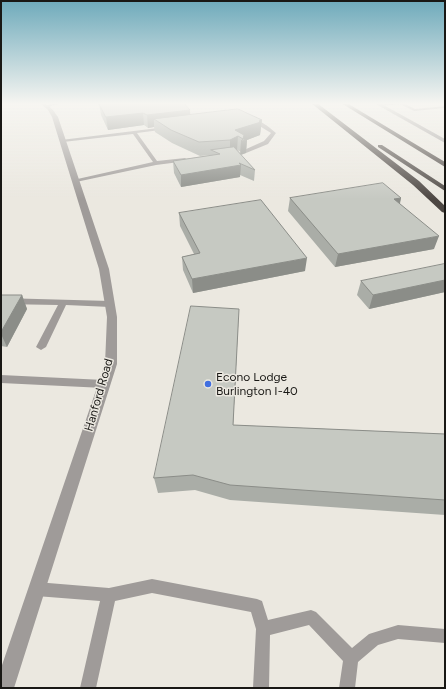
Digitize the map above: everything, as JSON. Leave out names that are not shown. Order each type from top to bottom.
[{"type":"highway","points":[[356,135],[416,183],[445,210]]},
{"type":"highway","points":[[363,135],[445,190]]},
{"type":"highway","points":[[396,135],[445,165]]},
{"type":"highway","points":[[404,135],[445,159]]},
{"type":"street","name":"Hanford Road","points":[[4,688],[111,364],[112,317],[104,269],[61,135]]},
{"type":"street","points":[[435,135],[445,141]]},
{"type":"lane","points":[[63,141],[109,135]]},
{"type":"lane","points":[[136,135],[156,163]]},
{"type":"lane","points":[[246,151],[262,145],[273,135]]},
{"type":"lane","points":[[76,180],[156,163],[191,159]]},
{"type":"lane","points":[[1,300],[110,304]]},
{"type":"lane","points":[[41,347],[63,303]]},
{"type":"lane","points":[[1,379],[104,384]]},
{"type":"lane","points":[[36,589],[110,595],[152,586],[257,606],[263,629],[261,688]]},
{"type":"lane","points":[[88,688],[110,595]]},
{"type":"lane","points":[[263,629],[311,617],[351,658]]},
{"type":"lane","points":[[348,688],[351,658],[374,639],[398,632],[445,636]]},
{"type":"building","points":[[183,135],[244,135],[243,139],[238,136],[230,140],[199,142]]},
{"type":"building","points":[[234,147],[255,170],[239,163],[241,165],[181,175],[173,161],[220,154],[211,150]]},
{"type":"building","points":[[383,183],[401,198],[394,199],[439,236],[338,254],[290,198]]},
{"type":"building","points":[[261,200],[307,258],[192,279],[182,257],[200,253],[179,213]]},
{"type":"building","points":[[444,264],[445,280],[373,295],[361,281]]},
{"type":"building","points":[[1,295],[22,295],[1,332]]},
{"type":"building","name":"Econo Lodge Burlington I-40","points":[[191,306],[239,309],[233,425],[445,434],[445,500],[230,485],[193,475],[154,478]]},
{"type":"place","name":"Econo Lodge Burlington I-40","points":[[208,384]]}]
